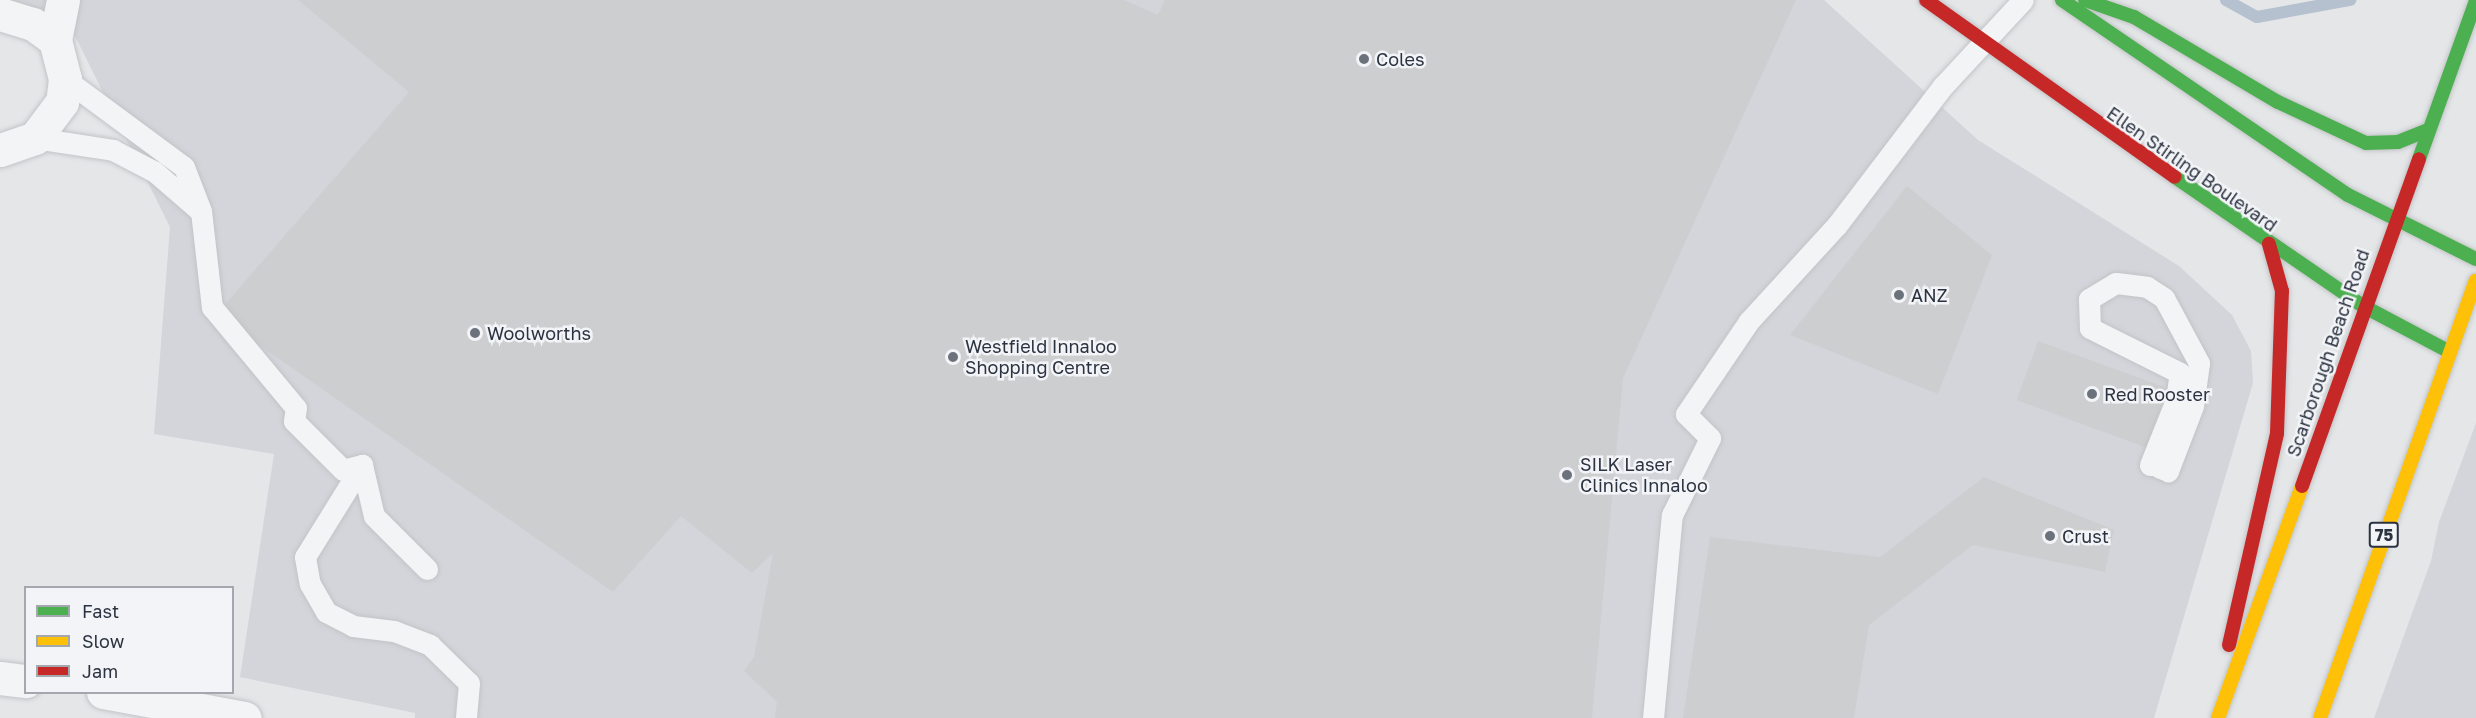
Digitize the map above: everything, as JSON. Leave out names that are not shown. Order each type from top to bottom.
[{"type":"main road","name":"Ellen Stirling Boulevard","points":[[1926,0],[1984,46],[2269,244],[2363,306],[2448,351]]},
{"type":"main road","points":[[2062,0],[2349,195],[2476,259]]},
{"type":"main road","points":[[2085,0],[2134,17],[2278,102],[2366,143],[2398,142],[2427,130]]},
{"type":"main road","name":"Scarborough Beach Road","points":[[2218,718],[2394,218],[2476,1]]},
{"type":"main road","points":[[2224,700],[2231,616],[2277,433],[2282,291],[2269,244]]},
{"type":"main road","name":"75","points":[[2320,718],[2448,351],[2476,281]]},
{"type":"street","points":[[0,150],[35,138],[62,102],[65,79],[55,40],[63,0]]},
{"type":"street","points":[[0,14],[33,24],[55,40]]},
{"type":"street","points":[[0,678],[24,681]]},
{"type":"street","points":[[109,694],[245,718]]},
{"type":"lane","points":[[1653,718],[1672,515],[1710,438],[1686,414],[1736,348],[1749,321],[1837,225],[1943,86],[1984,46],[2023,0]]},
{"type":"lane","points":[[65,79],[178,161],[191,180],[201,211],[212,307],[296,408],[294,421],[344,470],[362,465]]},
{"type":"lane","points":[[35,138],[113,150],[154,172],[201,211]]},
{"type":"lane","points":[[2116,283],[2147,287],[2164,298],[2199,363],[2193,406],[2168,471],[2155,467],[2176,400],[2180,373],[2090,328],[2089,299],[2116,283]]},
{"type":"lane","points":[[362,465],[374,516],[427,569]]},
{"type":"lane","points":[[362,465],[305,557],[309,584],[326,612],[353,626],[394,631],[430,645],[469,683],[466,718]]},
{"type":"shaded area","name":"Westfield Innaloo Shopping Centre","points":[[0,0],[1824,0],[1978,140],[2179,266],[2232,315],[2251,351],[2253,383],[2154,718],[415,718],[415,713],[240,677],[274,454],[154,434],[170,227],[75,36],[0,22]]},
{"type":"shaded area","points":[[2476,423],[2476,718],[2374,718],[2431,561],[2439,522]]},
{"type":"building","name":"Westfield Innaloo Shopping Centre","points":[[298,0],[1124,0],[1158,15],[1165,0],[1796,0],[1623,378],[1592,718],[775,718],[777,702],[744,671],[754,657],[773,553],[752,573],[681,516],[613,592],[216,315],[409,92]]},
{"type":"building","name":"ANZ","points":[[1907,186],[1992,255],[1938,394],[1790,335]]},
{"type":"building","name":"Red Rooster","points":[[2038,341],[2168,388],[2146,447],[2016,400]]},
{"type":"building","points":[[1984,477],[2114,530],[2105,572],[1973,545],[1869,625],[1854,718],[1683,718],[1710,537],[1880,557]]},
{"type":"waterway","points":[[2226,0],[2257,17],[2350,0]]},
{"type":"traffic: fast","points":[[2062,0],[2348,195],[2476,259]]},
{"type":"traffic: fast","points":[[2085,0],[2134,17],[2278,102],[2366,143],[2398,142],[2427,130]]},
{"type":"traffic: fast","points":[[2419,159],[2476,1]]},
{"type":"traffic: fast","points":[[2175,177],[2363,306],[2448,351]]},
{"type":"traffic: slow","points":[[2320,718],[2476,281]]},
{"type":"traffic: slow","points":[[2218,718],[2302,486]]},
{"type":"traffic: jam","points":[[1926,0],[2175,177]]},
{"type":"traffic: jam","points":[[2302,486],[2419,159]]},
{"type":"traffic: jam","points":[[2229,645],[2277,433],[2282,291],[2269,244]]},
{"type":"place","name":"Coles","points":[[1364,59]]},
{"type":"place","name":"ANZ","points":[[1899,295]]},
{"type":"place","name":"Woolworths","points":[[475,333]]},
{"type":"place","name":"Westfield Innaloo Shopping Centre","points":[[953,357]]},
{"type":"place","name":"Red Rooster","points":[[2092,394]]},
{"type":"place","name":"SILK Laser Clinics Innaloo","points":[[1567,475]]},
{"type":"place","name":"Crust","points":[[2050,536]]}]
